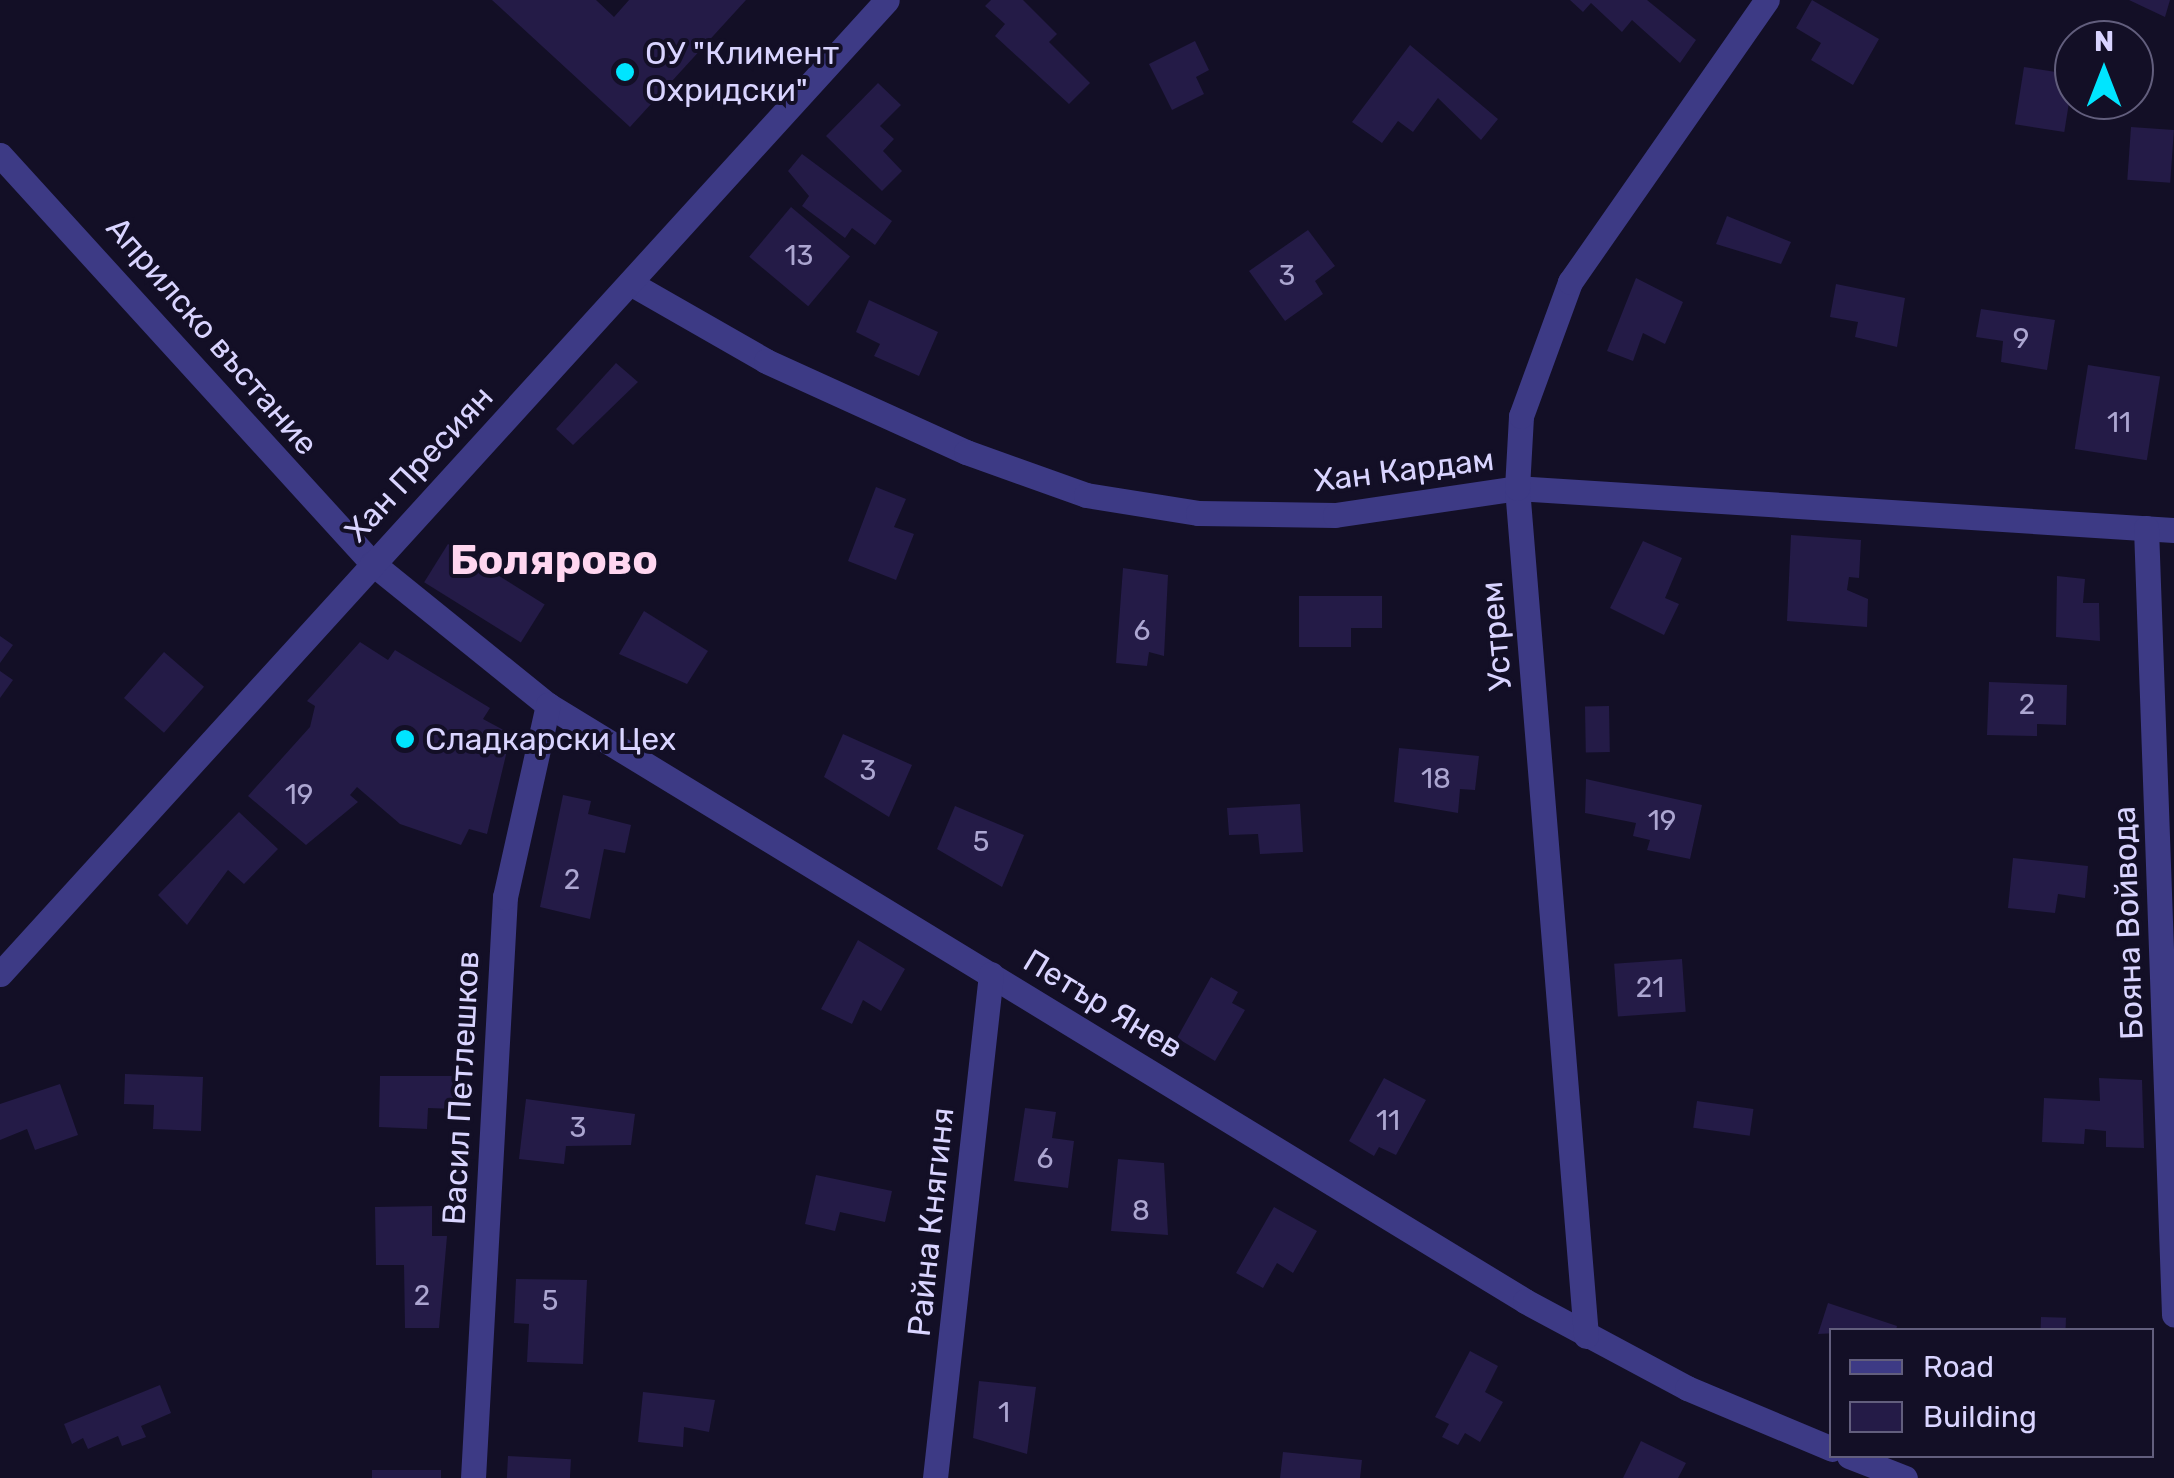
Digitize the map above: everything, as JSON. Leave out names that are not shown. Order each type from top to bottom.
[{"type":"street","name":"Хан Пресиян","points":[[0,974],[887,0]]},
{"type":"street","name":"Устрем","points":[[1586,1336],[1517,488],[1521,416],[1552,316],[1767,0]]},
{"type":"street","name":"Априлско въстание","points":[[0,155],[372,563]]},
{"type":"street","name":"Хан Кардам","points":[[630,283],[859,408],[1086,495],[1198,513],[1334,516],[1517,488],[2174,530]]},
{"type":"street","name":"Бояна Войвода","points":[[2146,528],[2174,1315]]},
{"type":"street","name":"Петър Янев","points":[[372,563],[548,705],[1586,1336],[1829,1447]]},
{"type":"street","name":"Васил Петлешков","points":[[473,1478],[505,897],[548,705]]},
{"type":"street","name":"Райна Княгиня","points":[[935,1478],[991,974]]},
{"type":"street","points":[[1854,1458],[1905,1478]]},
{"type":"building","name":"ОУ \"Климент Охридски\"","points":[[492,0],[596,0],[614,17],[629,0],[746,0],[630,127]]},
{"type":"building","points":[[991,0],[1023,0],[1057,34],[1049,42],[1090,83],[1069,104],[995,36],[1005,24],[985,6]]},
{"type":"building","points":[[1570,0],[1647,0],[1696,40],[1680,63],[1632,20],[1622,32],[1591,3],[1583,12]]},
{"type":"building","points":[[1812,0],[1879,39],[1853,85],[1811,60],[1821,43],[1796,28]]},
{"type":"building","points":[[2129,0],[2170,0],[2165,17]]},
{"type":"building","points":[[1195,41],[1209,70],[1196,77],[1204,94],[1172,110],[1149,64]]},
{"type":"building","points":[[1410,45],[1498,119],[1481,140],[1438,98],[1413,132],[1398,121],[1382,143],[1352,122]]},
{"type":"building","points":[[2024,67],[2054,72],[2054,120],[2066,120],[2064,132],[2015,124]]},
{"type":"building","points":[[878,83],[901,105],[880,126],[894,139],[883,151],[902,171],[882,191],[826,136]]},
{"type":"building","points":[[2131,127],[2174,130],[2170,183],[2127,180]]},
{"type":"building","points":[[802,154],[892,221],[875,245],[852,228],[845,238],[802,206],[809,196],[788,171]]},
{"type":"building","points":[[791,207],[850,256],[808,306],[749,257]]},
{"type":"building","points":[[1727,216],[1791,242],[1781,264],[1716,244]]},
{"type":"building","points":[[1308,230],[1335,266],[1315,281],[1323,294],[1285,321],[1249,271]]},
{"type":"building","points":[[1636,278],[1683,302],[1665,344],[1643,333],[1633,361],[1607,351]]},
{"type":"building","points":[[1836,284],[1905,298],[1897,347],[1855,337],[1858,322],[1830,317]]},
{"type":"building","points":[[869,300],[938,332],[919,376],[874,356],[880,344],[856,332]]},
{"type":"building","points":[[1981,309],[2055,320],[2047,370],[2001,362],[2003,341],[1976,337]]},
{"type":"building","points":[[616,363],[638,382],[573,445],[556,429]]},
{"type":"building","points":[[2088,365],[2160,376],[2147,460],[2075,449]]},
{"type":"building","points":[[876,487],[906,499],[894,527],[914,534],[896,580],[848,561]]},
{"type":"building","points":[[1791,535],[1861,540],[1859,578],[1849,577],[1847,590],[1868,599],[1867,627],[1787,621]]},
{"type":"building","points":[[1643,541],[1682,558],[1665,598],[1679,604],[1664,635],[1610,608]]},
{"type":"building","points":[[448,544],[545,604],[521,643],[424,582]]},
{"type":"building","points":[[1123,568],[1168,575],[1164,656],[1149,652],[1147,666],[1116,663]]},
{"type":"building","points":[[2057,576],[2085,579],[2083,603],[2099,603],[2100,641],[2056,637]]},
{"type":"building","points":[[1299,596],[1382,596],[1382,628],[1351,628],[1351,647],[1299,647]]},
{"type":"building","points":[[644,611],[708,651],[687,684],[619,654]]},
{"type":"building","points":[[0,636],[13,645],[0,663]]},
{"type":"building","name":"Сладкарски Цех","points":[[360,642],[388,660],[395,650],[490,708],[483,719],[511,734],[487,834],[469,829],[461,845],[400,824],[357,787],[350,795],[358,802],[306,845],[248,796],[310,727],[315,706],[307,701]]},
{"type":"building","points":[[164,652],[204,687],[164,733],[124,698]]},
{"type":"building","points":[[0,671],[13,680],[0,698]]},
{"type":"building","points":[[1989,682],[2067,685],[2066,725],[2037,724],[2037,736],[1987,735]]},
{"type":"building","points":[[1585,706],[1609,706],[1610,752],[1586,752]]},
{"type":"building","points":[[843,734],[912,765],[889,817],[824,777]]},
{"type":"building","points":[[1399,748],[1479,756],[1475,790],[1460,789],[1458,813],[1394,802]]},
{"type":"building","points":[[1586,779],[1702,805],[1690,859],[1647,850],[1650,840],[1633,836],[1636,823],[1585,813]]},
{"type":"building","points":[[563,795],[591,801],[588,814],[631,825],[625,853],[604,849],[590,919],[540,907]]},
{"type":"building","points":[[1300,804],[1303,852],[1260,854],[1258,834],[1229,835],[1227,808]]},
{"type":"building","points":[[955,806],[1024,835],[1002,887],[937,849]]},
{"type":"building","points":[[239,812],[278,849],[244,884],[228,870],[187,925],[158,895]]},
{"type":"building","points":[[2013,858],[2088,866],[2085,898],[2058,894],[2055,913],[2008,908]]},
{"type":"building","points":[[858,940],[905,969],[881,1011],[863,1000],[852,1024],[821,1009]]},
{"type":"building","points":[[1682,959],[1686,1012],[1618,1017],[1614,964]]},
{"type":"building","points":[[1211,977],[1238,992],[1232,1003],[1245,1010],[1215,1061],[1177,1038]]},
{"type":"building","points":[[125,1074],[203,1077],[201,1131],[153,1129],[154,1105],[124,1104]]},
{"type":"building","points":[[380,1076],[457,1076],[456,1109],[428,1108],[427,1129],[379,1127]]},
{"type":"building","points":[[1384,1078],[1426,1100],[1396,1155],[1379,1147],[1374,1156],[1349,1141]]},
{"type":"building","points":[[2099,1078],[2142,1080],[2144,1148],[2106,1147],[2106,1131],[2085,1129],[2084,1144],[2042,1142],[2044,1098],[2100,1101]]},
{"type":"building","points":[[60,1084],[78,1135],[35,1150],[27,1129],[0,1140],[0,1104]]},
{"type":"building","points":[[526,1099],[635,1114],[631,1145],[566,1146],[564,1164],[519,1159]]},
{"type":"building","points":[[1697,1101],[1753,1109],[1750,1136],[1693,1128]]},
{"type":"building","points":[[1025,1108],[1056,1112],[1052,1138],[1074,1141],[1068,1188],[1014,1181]]},
{"type":"building","points":[[1118,1159],[1164,1163],[1168,1235],[1111,1231]]},
{"type":"building","points":[[816,1175],[892,1191],[885,1222],[840,1212],[835,1231],[805,1224]]},
{"type":"building","points":[[432,1206],[432,1236],[447,1236],[439,1328],[405,1328],[404,1265],[376,1265],[375,1207]]},
{"type":"building","points":[[1274,1207],[1317,1231],[1293,1273],[1277,1263],[1263,1288],[1236,1273]]},
{"type":"building","points":[[516,1279],[587,1280],[583,1364],[527,1362],[529,1324],[514,1323]]},
{"type":"building","points":[[1828,1303],[1897,1326],[1829,1328],[1829,1333],[1818,1334]]},
{"type":"building","points":[[2041,1317],[2066,1318],[2066,1328],[2041,1328]]},
{"type":"building","points":[[1470,1351],[1498,1366],[1485,1392],[1503,1402],[1480,1442],[1465,1433],[1458,1445],[1442,1437],[1449,1424],[1435,1417]]},
{"type":"building","points":[[979,1381],[1036,1387],[1027,1454],[973,1438]]},
{"type":"building","points":[[160,1385],[171,1413],[141,1426],[146,1437],[122,1446],[118,1436],[88,1449],[83,1438],[72,1444],[64,1424]]},
{"type":"building","points":[[643,1392],[715,1400],[709,1432],[684,1427],[683,1447],[638,1442]]},
{"type":"building","points":[[1641,1441],[1686,1463],[1678,1478],[1623,1478]]},
{"type":"building","points":[[1283,1452],[1362,1460],[1360,1478],[1280,1478]]},
{"type":"building","points":[[508,1456],[571,1459],[570,1478],[507,1478]]},
{"type":"building","points":[[372,1470],[441,1470],[441,1478],[372,1478]]},
{"type":"place","name":"ОУ \"Климент Охридски\"","points":[[625,72]]},
{"type":"place","name":"Сладкарски Цех","points":[[405,739]]},
{"type":"district","name":"Болярово","points":[[554,560]]}]
